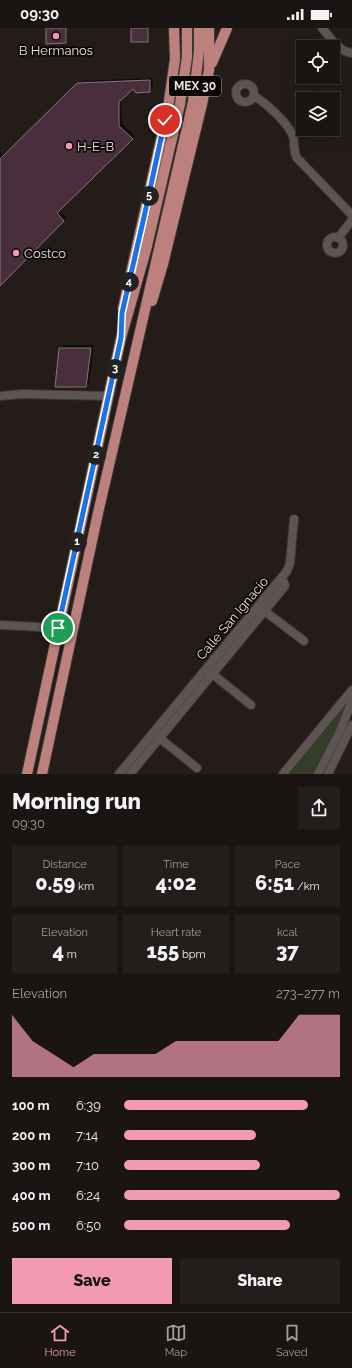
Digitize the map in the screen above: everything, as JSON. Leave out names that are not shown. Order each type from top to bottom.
[{"type":"main road","name":"MEX 30","points":[[27,774],[121,338],[146,250],[180,104],[186,71],[188,28]]},
{"type":"main road","name":"MEX 30","points":[[42,774],[98,513],[192,102],[199,51],[206,28]]},
{"type":"main road","points":[[206,28],[209,70]]},
{"type":"main road","points":[[142,321],[156,290],[164,264],[194,141],[209,70],[227,28]]},
{"type":"main road","points":[[121,338],[122,313],[172,83],[175,59],[174,29]]},
{"type":"street","points":[[322,28],[340,48],[345,52],[352,53]]},
{"type":"street","points":[[254,96],[263,102],[290,130],[293,137],[294,150],[297,158],[352,215]]},
{"type":"street","points":[[338,238],[352,220]]},
{"type":"street","points":[[0,396],[22,394],[109,396]]},
{"type":"street","name":"Calle San Ignacio","points":[[119,774],[206,669],[262,608],[285,586],[284,582],[280,580],[287,571],[290,563],[294,519]]},
{"type":"street","points":[[262,608],[304,641]]},
{"type":"street","name":"Calle San Ignacio","points":[[130,774],[213,675],[262,608]]},
{"type":"street","points":[[0,625],[58,628]]},
{"type":"street","points":[[206,669],[251,706]]},
{"type":"street","points":[[283,774],[352,690]]},
{"type":"street","points":[[328,774],[346,735],[352,701]]},
{"type":"street","points":[[318,774],[352,725]]},
{"type":"street","points":[[153,732],[197,768]]},
{"type":"green space","points":[[352,695],[316,774],[286,774]]},
{"type":"building","name":"B Hermanos","points":[[46,28],[66,28],[66,43],[46,44]]},
{"type":"building","points":[[131,28],[148,28],[148,42],[131,42]]},
{"type":"building","name":"H-E-B","points":[[150,80],[150,92],[136,93],[133,89],[119,102],[119,126],[133,139],[57,213],[64,221],[0,286],[0,159],[77,83]]},
{"type":"building","points":[[59,348],[91,348],[86,387],[55,387]]},
{"type":"place","name":"B Hermanos","points":[[56,36]]},
{"type":"place","name":"H-E-B","points":[[69,146]]},
{"type":"place","name":"Costco","points":[[16,253]]},
{"type":"route","points":[[58,628],[121,338],[122,313],[165,120]]}]
